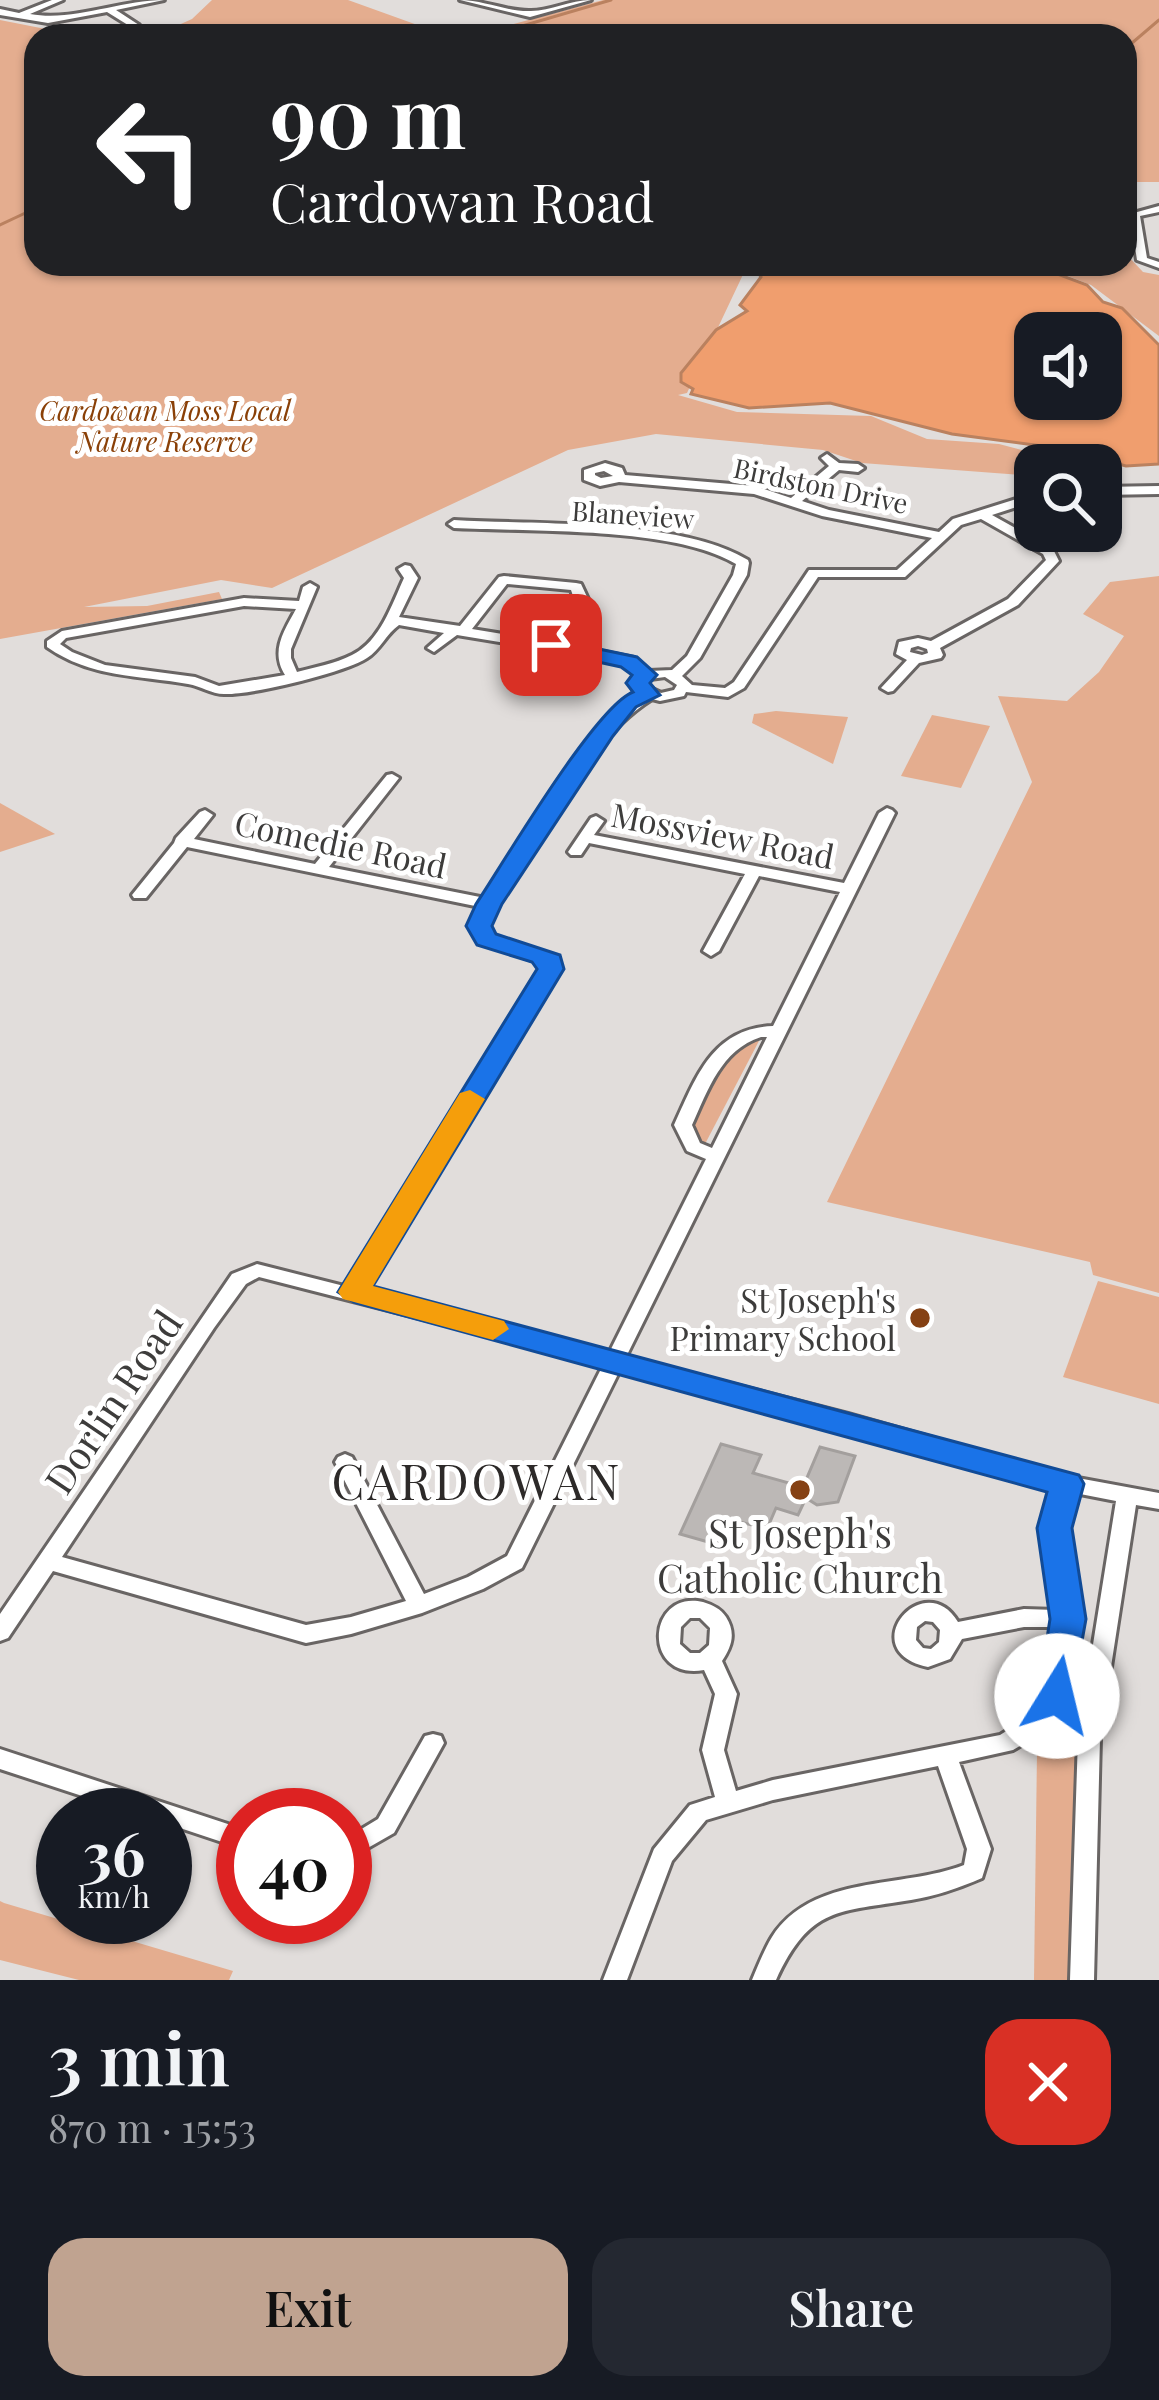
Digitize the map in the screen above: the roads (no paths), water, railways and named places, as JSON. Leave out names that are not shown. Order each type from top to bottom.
[{"type":"street","points":[[17,16],[59,0]]},
{"type":"street","points":[[0,12],[48,20],[160,0]]},
{"type":"street","points":[[464,0],[530,14],[587,0]]},
{"type":"street","points":[[476,4],[490,0]]},
{"type":"street","points":[[110,10],[131,24]]},
{"type":"street","points":[[1137,227],[1142,260],[1159,265]]},
{"type":"street","name":"Birdston Drive","points":[[622,454],[614,473],[755,490],[940,536]]},
{"type":"street","points":[[793,502],[831,462],[858,468]]},
{"type":"street","points":[[1122,491],[1159,490]]},
{"type":"street","points":[[390,622],[460,629],[620,658],[646,675],[728,693],[739,685],[814,573],[900,574],[920,562],[940,536],[980,513],[1014,503]]},
{"type":"street","points":[[889,688],[916,659],[903,654],[904,645],[933,646],[1013,602],[1053,561],[1048,551],[980,513]]},
{"type":"street","name":"Blaneview","points":[[454,524],[666,538],[734,554],[743,563],[740,574],[680,682]]},
{"type":"street","points":[[304,607],[244,602],[116,623],[52,642],[81,663],[145,678],[199,681],[220,690],[369,652],[411,578],[406,569]]},
{"type":"street","points":[[434,647],[460,629],[504,580],[576,587],[580,598],[531,673]]},
{"type":"street","points":[[292,675],[285,667],[284,648],[310,587]]},
{"type":"street","points":[[646,675],[637,683],[649,695]]},
{"type":"street","points":[[680,682],[671,696],[649,695],[628,702],[489,904],[479,926],[486,939],[542,956],[551,961],[550,969],[354,1292],[1066,1484],[1159,1501]]},
{"type":"street","points":[[319,869],[392,778]]},
{"type":"street","points":[[48,1561],[306,1634],[337,1630],[418,1603],[498,1574],[514,1562],[887,813]]},
{"type":"street","name":"Comedie Road","points":[[140,895],[205,814]]},
{"type":"street","name":"Mossview Road","points":[[596,821],[580,845],[849,890]]},
{"type":"street","name":"Comedie Road","points":[[181,841],[489,904]]},
{"type":"street","points":[[711,952],[754,872]]},
{"type":"street","points":[[718,1157],[693,1147],[683,1125],[710,1070],[722,1047],[735,1039],[780,1031]]},
{"type":"street","name":"Dorlin Road","points":[[0,1632],[207,1322],[248,1274],[275,1271],[354,1292]]},
{"type":"street","points":[[345,1462],[418,1603]]},
{"type":"street","points":[[616,1980],[670,1844],[698,1812],[728,1800],[1005,1743],[1044,1719],[1062,1678],[1068,1619],[1054,1528],[1066,1484]]},
{"type":"street","points":[[1082,1980],[1089,1738],[1127,1498]]},
{"type":"street","points":[[954,1632],[1024,1618],[1068,1619]]},
{"type":"street","points":[[710,1658],[727,1694],[713,1762],[728,1800]]},
{"type":"street","points":[[372,1835],[386,1826],[433,1743]]},
{"type":"street","points":[[764,1980],[783,1935],[815,1909],[974,1870],[979,1849],[945,1755]]},
{"type":"street","points":[[0,1760],[216,1830]]},
{"type":"waterway","points":[[529,24],[611,0]]},
{"type":"waterway","points":[[1137,39],[1159,20]]},
{"type":"waterway","points":[[0,225],[24,214]]},
{"type":"place","name":"St Joseph's Primary School","points":[[920,1318]]},
{"type":"place","name":"St Joseph's Catholic Church","points":[[800,1490]]},
{"type":"district","name":"CARDOWAN","points":[[477,1480]]},
{"type":"park label","name":"Cardowan Moss Local Nature Reserve","points":[[165,426]]}]
